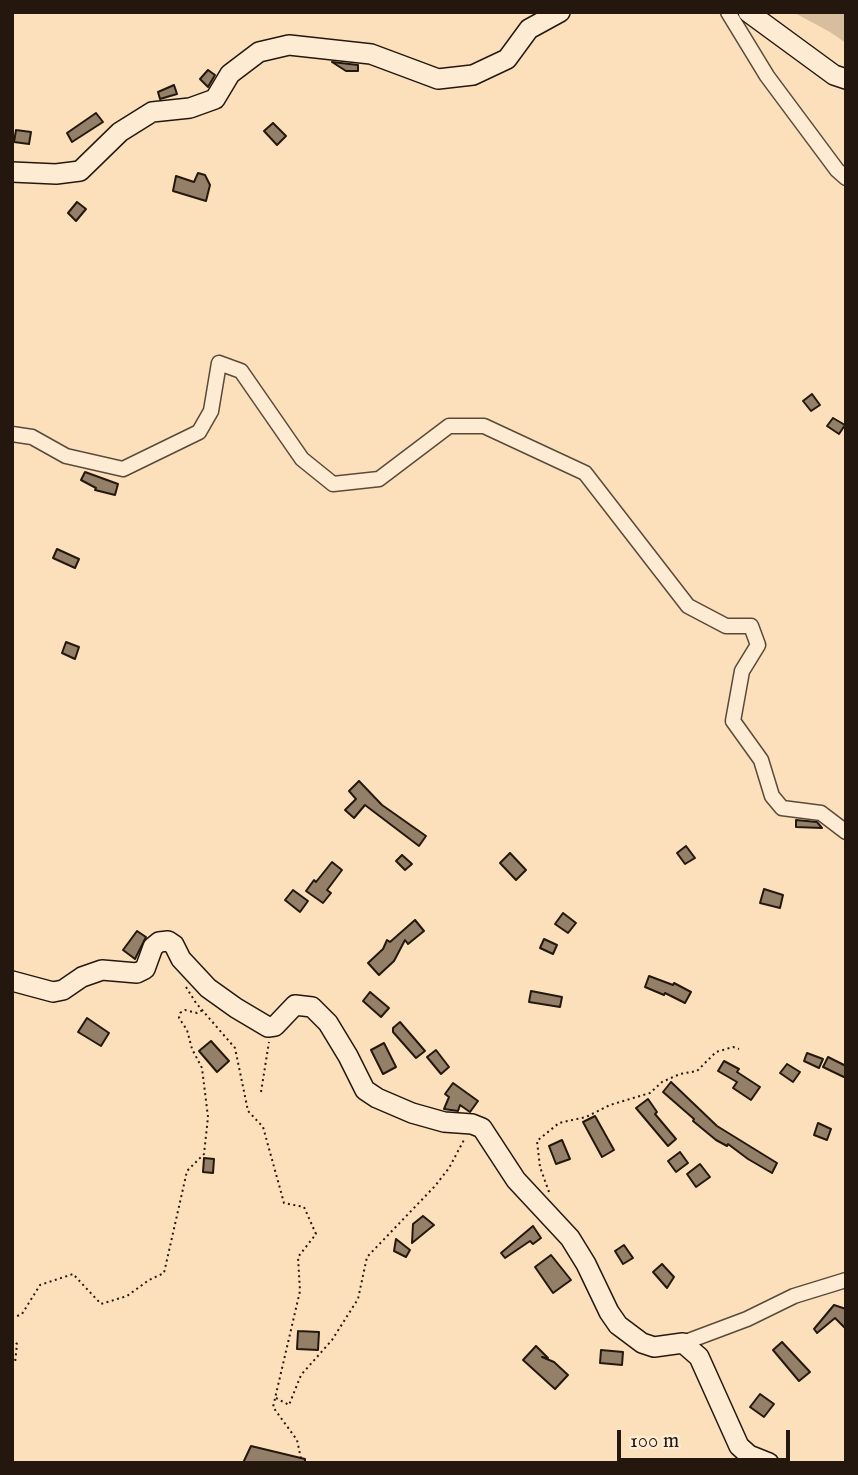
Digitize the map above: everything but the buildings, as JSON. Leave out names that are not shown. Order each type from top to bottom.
[{"type":"street","points":[[12,172],[80,172],[120,132],[152,112],[190,108],[215,99],[230,74],[259,52],[289,46],[371,54],[438,79],[474,75],[507,59],[529,29],[560,12]]},
{"type":"street","points":[[728,12],[768,76],[837,170],[846,178]]},
{"type":"street","points":[[748,12],[834,75],[846,79]]},
{"type":"street","points":[[12,434],[32,437],[66,456],[123,469],[199,432],[211,411],[219,363],[242,371],[302,458],[333,484],[379,479],[449,426],[484,426],[585,473],[688,606],[726,626],[751,626],[758,645],[742,671],[733,721],[761,760],[772,796],[782,808],[821,813],[846,832]]},
{"type":"street","points":[[12,981],[53,992],[63,990],[82,977],[102,970],[137,973],[145,970],[153,947],[159,942],[168,941],[208,988],[236,1009],[268,1027],[275,1026],[295,1005],[312,1007],[335,1034],[365,1090],[412,1113],[482,1128],[516,1180],[566,1232],[618,1325],[642,1343],[654,1347],[683,1343],[747,1320],[794,1296],[846,1280]]},
{"type":"street","points":[[683,1343],[699,1357],[739,1446],[749,1455],[769,1463]]},
{"type":"path","points":[[181,959],[178,971],[187,989],[235,1048],[248,1111],[263,1126],[284,1203],[304,1207],[316,1234],[298,1257],[300,1291],[273,1407],[297,1440],[302,1463]]},
{"type":"path","points":[[12,1318],[22,1314],[40,1285],[73,1274],[101,1304],[127,1296],[164,1273],[187,1171],[204,1154],[208,1117],[202,1068],[180,1018],[180,1013],[185,1010],[197,1013],[202,1010]]},
{"type":"path","points":[[261,1092],[269,1049],[268,1027]]},
{"type":"path","points":[[551,1197],[540,1167],[537,1141],[559,1123],[586,1117],[610,1105],[650,1093],[662,1082],[680,1074],[697,1071],[716,1052],[733,1047],[739,1049]]},
{"type":"path","points":[[275,1397],[289,1405],[300,1375],[332,1340],[358,1299],[367,1257],[449,1168],[466,1135],[467,1123]]},
{"type":"path","points":[[12,1339],[17,1344],[15,1363],[12,1363]]},
{"type":"shaded area","points":[[793,12],[846,12],[846,43],[830,32]]}]
